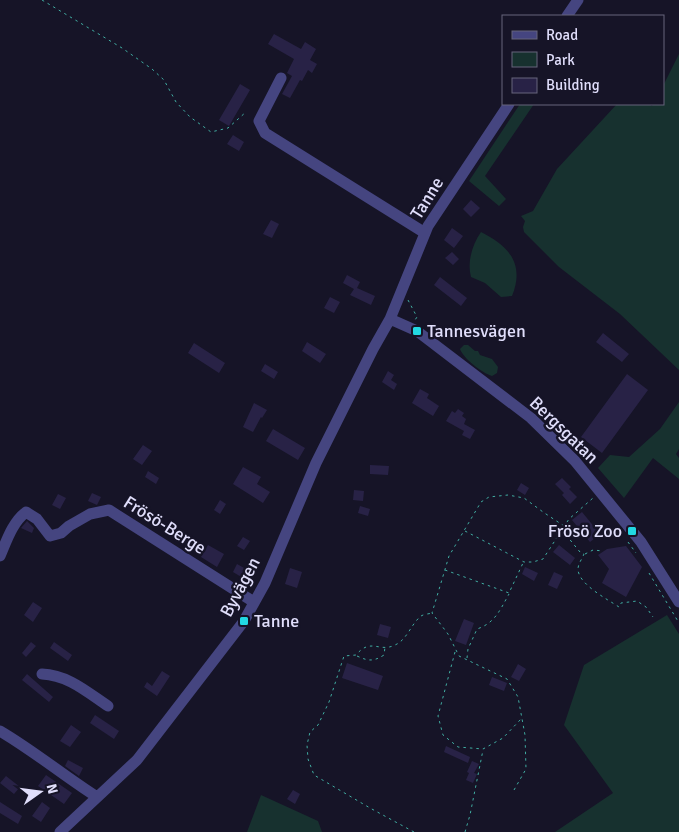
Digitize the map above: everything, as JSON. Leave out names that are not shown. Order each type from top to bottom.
[{"type":"street","points":[[568,15],[578,0]]},
{"type":"street","points":[[281,78],[259,121],[265,133],[425,233]]},
{"type":"street","name":"Tanne","points":[[390,319],[425,233],[508,105]]},
{"type":"street","name":"Bergsgatan","points":[[390,319],[417,331],[532,418],[575,461],[642,542],[679,602]]},
{"type":"street","name":"Byvägen","points":[[60,832],[137,760],[244,621],[265,583],[316,463],[373,348],[390,319]]},
{"type":"street","name":"Frösö-Berge","points":[[0,556],[10,532],[19,518],[26,512],[37,519],[50,536],[61,533],[90,514],[109,510],[254,602]]},
{"type":"street","points":[[42,674],[62,677],[108,706]]},
{"type":"street","points":[[0,731],[66,778],[97,797]]},
{"type":"path","points":[[42,0],[122,48],[152,69],[164,80],[176,102],[190,117],[211,132],[228,128],[246,112]]},
{"type":"path","points":[[407,299],[417,317],[410,328]]},
{"type":"path","points":[[432,613],[449,556],[481,502],[489,497],[508,495],[524,498],[564,526]]},
{"type":"path","points":[[464,530],[524,562],[533,562],[543,559],[561,529],[597,495]]},
{"type":"path","points":[[561,529],[580,552],[584,554]]},
{"type":"path","points":[[625,537],[638,556]]},
{"type":"path","points":[[603,551],[593,550],[584,554],[578,567],[580,577],[590,587],[619,607],[621,603],[637,600],[646,607],[653,617]]},
{"type":"path","points":[[467,660],[468,648],[477,629],[486,626],[496,618],[524,562]]},
{"type":"path","points":[[646,568],[679,623]]},
{"type":"path","points":[[445,570],[509,593]]},
{"type":"path","points":[[356,656],[362,648],[367,646],[385,647],[396,645],[421,616],[432,613]]},
{"type":"path","points":[[432,613],[448,634],[459,656],[507,679],[518,697],[525,735],[526,769],[514,790]]},
{"type":"path","points":[[385,647],[384,655],[376,660],[367,661],[356,656],[344,656],[329,702],[318,725],[310,732],[307,745],[308,759],[314,775],[414,832]]},
{"type":"path","points":[[456,650],[438,716],[444,735],[458,747],[483,749],[503,738],[522,719]]},
{"type":"path","points":[[464,832],[483,749]]},
{"type":"green space","points":[[679,54],[679,370],[620,314],[559,267],[524,232],[525,221],[521,216],[533,211],[557,169],[616,105],[664,105],[664,84]]},
{"type":"green space","points":[[519,105],[533,105],[485,176],[506,199],[499,206],[469,181]]},
{"type":"green space","points":[[481,232],[499,243],[512,257],[517,274],[512,296],[501,297],[485,283],[471,277],[471,254]]},
{"type":"green space","points":[[464,345],[468,345],[475,351],[478,351],[480,355],[492,359],[498,367],[497,373],[492,376],[473,365],[460,349]]},
{"type":"green space","points":[[679,402],[679,449],[676,454],[679,458],[679,479],[653,458],[624,498],[598,468],[610,455],[629,457],[660,429]]},
{"type":"green space","points":[[667,615],[679,634],[679,832],[555,832],[613,793],[564,725],[584,665]]},
{"type":"green space","points":[[261,795],[318,821],[322,832],[247,832]]},
{"type":"building","points":[[274,34],[301,49],[305,42],[316,49],[310,60],[317,64],[312,73],[308,70],[302,81],[300,80],[290,98],[282,94],[292,76],[287,73],[294,59],[268,44]]},
{"type":"building","points":[[240,84],[250,90],[229,126],[219,120]]},
{"type":"building","points":[[233,135],[244,142],[239,151],[227,144]]},
{"type":"building","points":[[471,200],[480,208],[471,217],[463,209]]},
{"type":"building","points":[[271,220],[279,224],[272,238],[263,234]]},
{"type":"building","points":[[452,228],[463,236],[454,248],[444,240]]},
{"type":"building","points":[[452,252],[459,259],[453,265],[445,258]]},
{"type":"building","points":[[347,275],[360,282],[357,288],[375,296],[371,305],[350,295],[354,289],[343,283]]},
{"type":"building","points":[[440,277],[467,298],[461,306],[434,285]]},
{"type":"building","points":[[330,297],[340,302],[334,313],[324,308]]},
{"type":"building","points":[[603,333],[629,354],[622,362],[596,342]]},
{"type":"building","points":[[307,342],[326,354],[320,363],[302,351]]},
{"type":"building","points":[[194,343],[225,363],[219,373],[188,353]]},
{"type":"building","points":[[265,364],[278,372],[274,379],[261,371]]},
{"type":"building","points":[[388,371],[394,375],[391,380],[397,384],[394,390],[382,382]]},
{"type":"building","points":[[627,374],[648,390],[602,453],[581,437]]},
{"type":"building","points":[[420,389],[429,394],[427,398],[439,406],[433,416],[412,403]]},
{"type":"building","points":[[254,403],[267,410],[253,432],[243,427]]},
{"type":"building","points":[[458,409],[464,413],[462,416],[466,419],[464,424],[475,430],[470,439],[462,435],[464,431],[446,421],[452,411],[455,413]]},
{"type":"building","points":[[273,429],[305,448],[298,460],[266,441]]},
{"type":"building","points":[[143,445],[152,451],[142,465],[133,459]]},
{"type":"building","points":[[370,465],[389,466],[388,475],[370,474]]},
{"type":"building","points":[[243,467],[261,477],[257,484],[270,492],[263,503],[233,484]]},
{"type":"building","points":[[148,471],[159,478],[156,484],[145,477]]},
{"type":"building","points":[[562,478],[577,497],[570,504],[562,495],[564,493],[555,484]]},
{"type":"building","points":[[521,483],[529,488],[525,495],[517,490]]},
{"type":"building","points":[[354,490],[364,491],[363,501],[353,500]]},
{"type":"building","points":[[92,493],[101,497],[97,505],[88,501]]},
{"type":"building","points":[[58,494],[66,498],[60,509],[52,505]]},
{"type":"building","points":[[220,500],[226,504],[220,514],[214,510]]},
{"type":"building","points":[[360,506],[370,509],[368,516],[358,513]]},
{"type":"building","points":[[582,512],[600,534],[590,542],[572,520]]},
{"type":"building","points":[[27,521],[34,528],[32,533],[21,528]]},
{"type":"building","points":[[243,537],[250,541],[244,550],[237,546]]},
{"type":"building","points":[[208,545],[224,554],[217,567],[201,557]]},
{"type":"building","points":[[559,545],[575,558],[570,565],[553,552]]},
{"type":"building","points":[[626,546],[642,567],[626,597],[602,583],[609,569],[598,555],[607,549]]},
{"type":"building","points":[[237,564],[253,573],[248,581],[233,572]]},
{"type":"building","points":[[525,567],[538,573],[534,581],[522,574]]},
{"type":"building","points":[[290,568],[302,572],[297,588],[285,584]]},
{"type":"building","points":[[554,572],[563,576],[557,589],[548,585]]},
{"type":"building","points":[[33,602],[42,608],[33,622],[24,615]]},
{"type":"building","points":[[464,619],[474,623],[466,645],[455,641]]},
{"type":"building","points":[[380,624],[391,627],[388,638],[377,635]]},
{"type":"building","points":[[31,642],[36,646],[26,657],[22,653]]},
{"type":"building","points":[[54,642],[72,655],[68,661],[50,648]]},
{"type":"building","points":[[347,663],[383,676],[378,690],[342,678]]},
{"type":"building","points":[[518,664],[526,669],[519,681],[511,677]]},
{"type":"building","points":[[162,671],[170,676],[157,696],[144,687],[147,682],[152,686]]},
{"type":"building","points":[[27,674],[53,697],[49,702],[22,680]]},
{"type":"building","points":[[492,677],[507,683],[504,691],[489,685]]},
{"type":"building","points":[[95,715],[119,731],[114,739],[90,723]]},
{"type":"building","points":[[71,725],[81,732],[70,747],[60,741]]},
{"type":"building","points":[[446,746],[470,757],[468,763],[444,752]]},
{"type":"building","points":[[68,760],[83,768],[79,776],[65,766]]},
{"type":"building","points":[[472,761],[479,764],[474,773],[477,774],[473,783],[466,780]]},
{"type":"building","points":[[46,775],[72,793],[64,804],[38,786]]},
{"type":"building","points":[[6,776],[20,787],[14,794],[0,783]]},
{"type":"building","points":[[293,790],[300,794],[295,804],[287,799]]},
{"type":"building","points":[[0,802],[22,816],[18,824],[0,813]]},
{"type":"building","points":[[42,802],[50,808],[41,822],[32,816]]},
{"type":"place","name":"Tannesvägen","points":[[417,331]]},
{"type":"place","name":"Frösö Zoo","points":[[632,531]]},
{"type":"place","name":"Tanne","points":[[244,621]]}]
